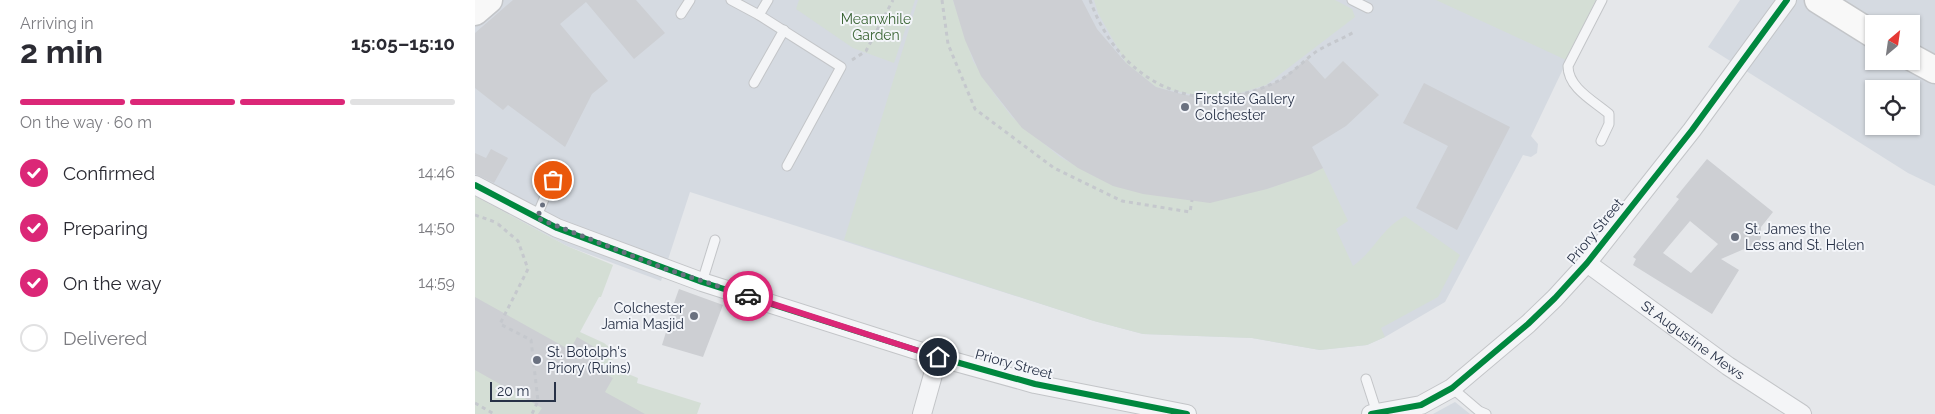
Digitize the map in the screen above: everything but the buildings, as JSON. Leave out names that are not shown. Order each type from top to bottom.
[{"type":"street","points":[[475,12],[489,0]]},
{"type":"street","name":"Priory Street","points":[[1374,414],[1421,410],[1452,388],[1528,324],[1587,263],[1692,130],[1787,0]]},
{"type":"street","points":[[1818,0],[1865,29]]},
{"type":"street","points":[[1920,62],[1935,70]]},
{"type":"street","name":"Priory Street","points":[[475,185],[537,218],[702,282],[938,357],[1035,384],[1177,413]]},
{"type":"street","name":"St Augustine Mews","points":[[1587,263],[1728,366],[1802,414]]},
{"type":"street","points":[[922,414],[938,357]]},
{"type":"lane","points":[[681,14],[690,0]]},
{"type":"lane","points":[[731,0],[759,14],[841,66],[787,166]]},
{"type":"lane","points":[[759,14],[768,0]]},
{"type":"lane","points":[[1352,0],[1368,8]]},
{"type":"lane","points":[[1601,141],[1609,124],[1609,114],[1573,84],[1568,74],[1568,66],[1602,0]]},
{"type":"lane","points":[[754,84],[784,30]]},
{"type":"lane","points":[[537,218],[553,180]]},
{"type":"lane","points":[[702,282],[715,240]]},
{"type":"lane","points":[[1366,378],[1374,414]]},
{"type":"lane","points":[[1452,388],[1486,414]]},
{"type":"path","points":[[841,66],[866,51],[893,0]]},
{"type":"path","points":[[942,0],[948,44],[975,110],[1054,168],[1122,202],[1190,212],[1191,200]]},
{"type":"path","points":[[1090,0],[1098,23],[1122,57],[1147,77],[1185,95],[1216,98],[1249,92],[1279,80],[1317,52],[1355,32]]},
{"type":"path","points":[[498,224],[518,241],[528,270],[500,324],[531,340],[538,401],[532,414]]},
{"type":"path","points":[[475,403],[494,414]]},
{"type":"shaded area","points":[[475,0],[1596,0],[1531,136],[1538,144],[1537,153],[1531,157],[1523,155],[1445,302],[1385,337],[1367,345],[1320,350],[1252,338],[1143,334],[1094,321],[690,192],[661,281],[567,246],[475,196]]},
{"type":"shaded area","points":[[1740,0],[1935,0],[1935,186],[1908,173],[1708,47]]},
{"type":"shaded area","points":[[1455,402],[1470,414],[1433,414]]},
{"type":"green space","name":"Meanwhile Garden","points":[[799,0],[915,0],[894,63],[853,48],[796,9]]},
{"type":"green space","points":[[918,0],[953,0],[973,61],[1012,117],[1060,157],[1098,178],[1267,189],[1323,168],[1348,221],[1336,229],[1353,266],[1390,226],[1405,216],[1460,255],[1438,297],[1381,328],[1385,337],[1367,345],[1320,350],[1252,338],[1143,334],[1094,321],[844,240]]},
{"type":"green space","points":[[1094,0],[1335,0],[1352,9],[1355,17],[1266,85],[1237,94],[1208,98],[1156,87],[1126,63],[1098,13]]},
{"type":"green space","points":[[1436,0],[1596,0],[1566,60]]},
{"type":"green space","points":[[475,196],[567,246],[613,265],[601,297],[599,297],[580,332],[604,343],[614,351],[611,367],[638,378],[637,383],[701,403],[697,414],[475,414]]},
{"type":"cycle path","points":[[1371,414],[1421,405],[1452,388],[1528,324],[1555,298],[1587,263],[1692,130],[1787,0]]},
{"type":"cycle path","points":[[475,185],[557,228],[702,282],[938,357],[1035,384],[1187,414]]},
{"type":"way so far","points":[[553,180],[537,218],[557,228],[663,268],[748,296]]},
{"type":"place","name":"Firstsite Gallery Colchester","points":[[1185,107]]},
{"type":"place","name":"St. James the Less and St. Helen","points":[[1735,237]]},
{"type":"place","name":"Colchester Jamia Masjid","points":[[694,316]]},
{"type":"place","name":"St. Botolph's Priory (Ruins)","points":[[537,360]]},
{"type":"route","points":[[748,296],[938,357]]}]
